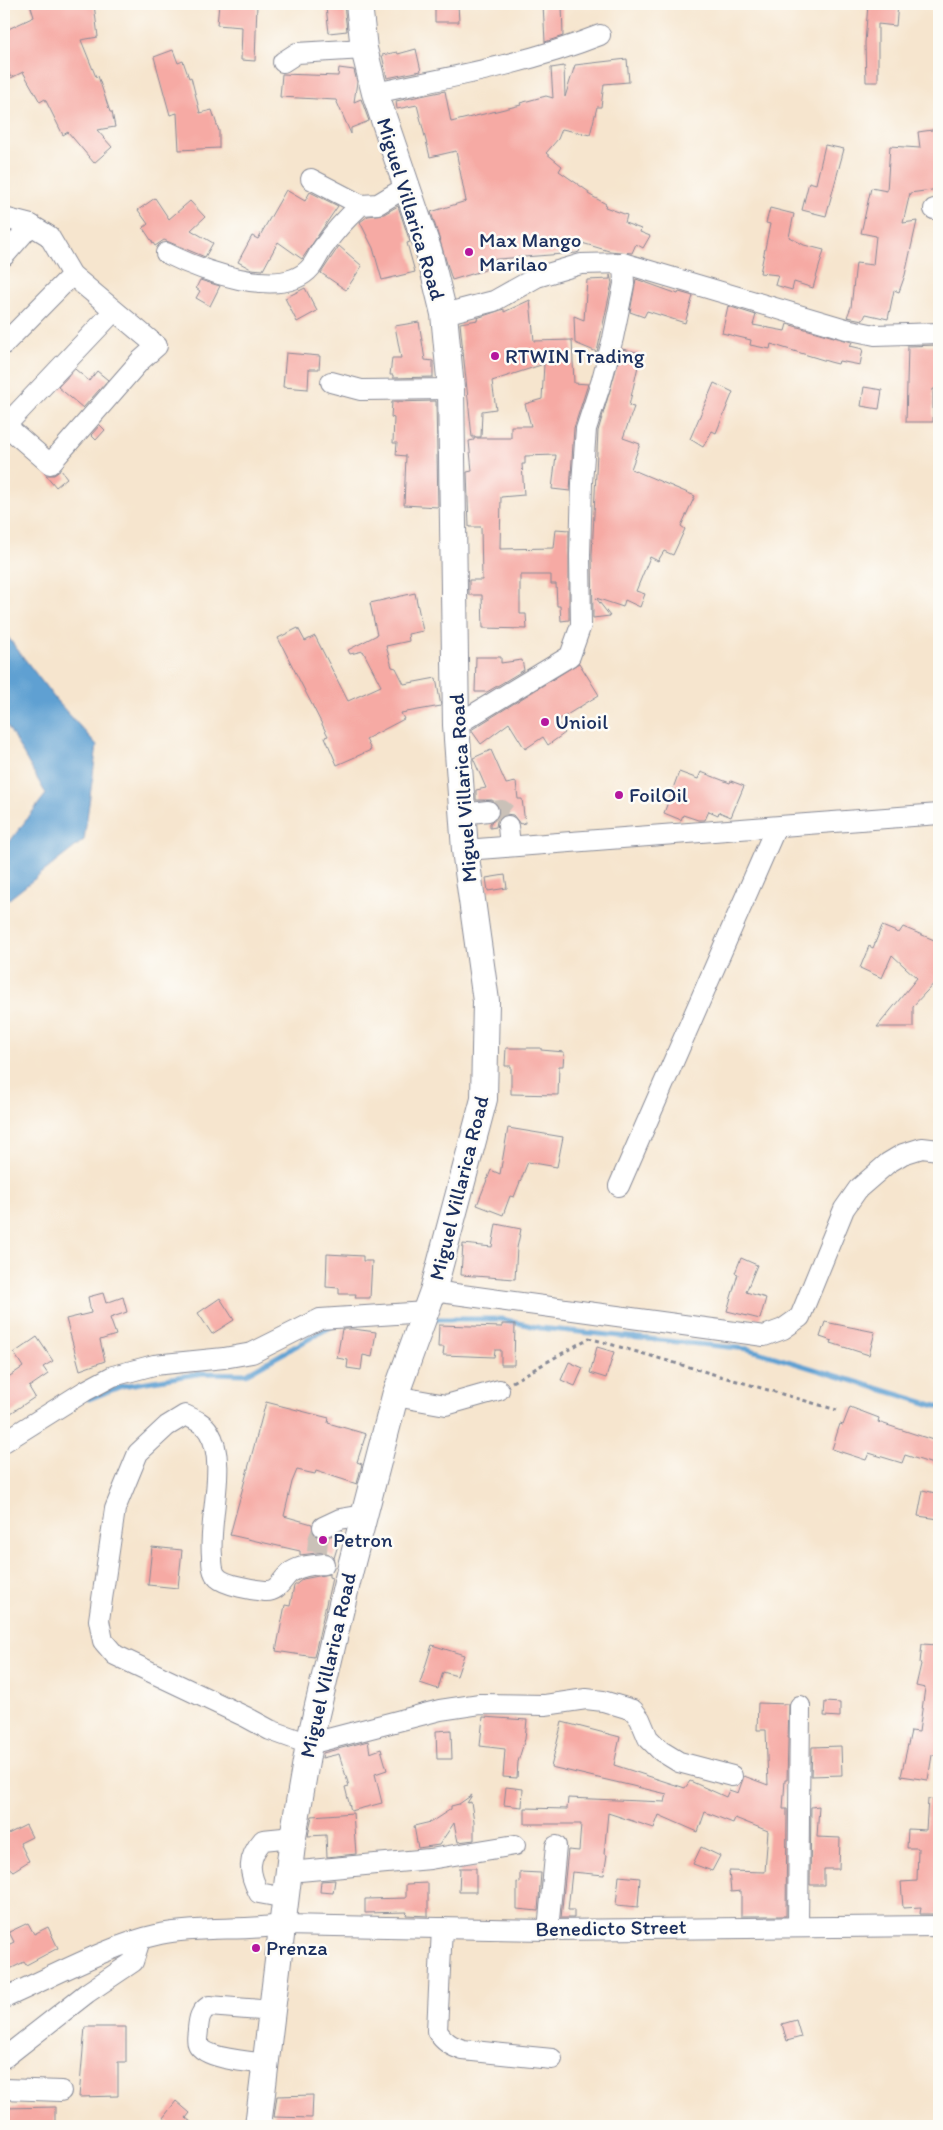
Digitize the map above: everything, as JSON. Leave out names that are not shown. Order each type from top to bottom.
[{"type":"main road","name":"Miguel Villarica Road","points":[[258,2126],[274,2011],[293,1837],[309,1744],[350,1570],[395,1396],[430,1301],[484,1099],[486,1001],[465,850],[456,725],[451,389],[444,314],[429,252],[375,93],[364,49],[359,4]]},
{"type":"street","points":[[375,93],[489,70],[558,52],[600,36]]},
{"type":"street","points":[[283,62],[297,53],[364,49]]},
{"type":"street","points":[[311,179],[361,205],[378,204],[406,187]]},
{"type":"street","points":[[166,253],[209,272],[232,278],[259,282],[281,282],[296,277],[310,269],[324,245],[361,205]]},
{"type":"street","points":[[4,218],[31,226],[49,236],[72,275],[157,346],[140,361],[50,464],[5,425],[114,311]]},
{"type":"street","points":[[4,256],[31,226]]},
{"type":"street","points":[[444,314],[494,301],[537,277],[581,264],[623,264],[875,336],[939,333]]},
{"type":"street","points":[[456,725],[570,656],[579,632],[581,625],[582,483],[586,428],[613,338],[624,284],[623,264]]},
{"type":"street","points":[[4,344],[72,275]]},
{"type":"street","points":[[331,382],[361,390],[451,389]]},
{"type":"street","points":[[462,814],[488,811]]},
{"type":"street","points":[[465,850],[939,814]]},
{"type":"street","points":[[508,826],[510,846]]},
{"type":"street","points":[[619,1186],[776,827]]},
{"type":"street","points":[[4,1442],[85,1391],[113,1376],[154,1365],[224,1358],[252,1352],[320,1319],[430,1301],[764,1336],[783,1329],[800,1317],[844,1210],[858,1189],[888,1163],[903,1154],[922,1148],[939,1150]]},
{"type":"street","points":[[395,1396],[446,1405],[499,1390]]},
{"type":"street","points":[[350,1570],[321,1558],[290,1572],[277,1588],[267,1591],[225,1582],[216,1577],[211,1552],[218,1456],[210,1432],[200,1422],[185,1415],[167,1426],[138,1453],[114,1509],[99,1620],[103,1641],[115,1655],[270,1730],[309,1744],[440,1710],[480,1704],[544,1705],[586,1699],[603,1701],[633,1710],[640,1719],[648,1738],[661,1751],[679,1762],[732,1776]]},
{"type":"street","points":[[323,1527],[340,1519],[364,1515]]},
{"type":"street","points":[[798,1927],[800,1706]]},
{"type":"street","points":[[286,1898],[259,1892],[251,1877],[252,1852],[263,1840],[293,1837]]},
{"type":"street","points":[[289,1872],[430,1859],[515,1845]]},
{"type":"street","points":[[548,1930],[556,1846]]},
{"type":"street","name":"Benedicto Street","points":[[4,1998],[102,1954],[140,1940],[160,1934],[191,1930],[256,1929],[282,1925],[548,1930],[939,1926]]},
{"type":"street","points":[[442,1928],[437,2031],[443,2040],[452,2047],[463,2050],[552,2059]]},
{"type":"street","points":[[4,2058],[88,1993],[133,1962],[140,1940]]},
{"type":"street","points":[[267,2064],[212,2055],[202,2049],[197,2042],[198,2018],[202,2011],[209,2006],[274,2011]]},
{"type":"street","points":[[4,2089],[61,2091]]},
{"type":"path","points":[[499,1390],[589,1338],[837,1410]]},
{"type":"water","points":[[4,632],[56,700],[97,745],[84,840],[4,903],[4,849],[46,794],[4,720]]},
{"type":"building","points":[[30,4],[94,4],[98,37],[81,40],[96,77],[98,76],[110,112],[112,112],[115,127],[97,130],[112,147],[94,163],[68,132],[63,135],[45,99],[40,102],[23,72],[11,78],[4,61],[4,31],[34,17]]},
{"type":"building","points":[[219,4],[257,4],[255,61],[241,60],[242,27],[217,25]]},
{"type":"building","points":[[344,4],[347,31],[329,33],[326,7]]},
{"type":"building","points":[[435,4],[458,4],[459,22],[435,22]]},
{"type":"building","points":[[543,4],[562,4],[563,36],[545,42]]},
{"type":"building","points":[[868,4],[898,4],[896,26],[878,24],[878,82],[866,82],[865,43]]},
{"type":"building","points":[[416,49],[421,71],[387,78],[382,55],[397,52],[398,54]]},
{"type":"building","points":[[173,50],[178,63],[183,61],[189,78],[191,77],[200,113],[212,110],[219,131],[219,148],[179,150],[177,113],[170,115],[154,57]]},
{"type":"building","points":[[627,59],[629,82],[604,84],[601,107],[597,107],[590,135],[562,129],[558,139],[546,153],[562,166],[559,171],[589,192],[588,194],[606,204],[605,207],[627,215],[625,223],[641,229],[640,232],[650,236],[643,248],[636,244],[632,253],[609,251],[582,243],[579,252],[576,253],[485,260],[485,270],[452,280],[431,212],[466,201],[456,151],[430,157],[417,105],[397,109],[396,101],[445,91],[451,122],[521,105],[520,103],[546,96],[553,98],[551,68],[564,66],[565,97],[575,65]]},
{"type":"building","points":[[339,68],[354,70],[357,82],[354,102],[361,99],[369,121],[351,128],[351,134],[336,100],[280,97],[282,74],[338,76]]},
{"type":"building","points":[[939,129],[939,189],[910,193],[903,223],[917,221],[905,275],[899,292],[894,290],[888,319],[866,314],[863,320],[847,317],[851,307],[856,263],[873,265],[876,236],[861,233],[871,188],[887,191],[890,146],[920,148],[918,132]]},
{"type":"building","points":[[825,145],[844,149],[826,216],[802,210],[809,182],[816,184]]},
{"type":"building","points":[[286,190],[305,201],[310,192],[338,206],[302,259],[278,242],[263,270],[251,269],[238,262],[252,236],[258,239]]},
{"type":"building","points":[[155,198],[169,219],[190,201],[205,217],[191,230],[213,243],[205,257],[164,240],[155,246],[143,228],[148,224],[138,210]]},
{"type":"building","points":[[398,206],[410,242],[407,243],[415,272],[382,280],[373,248],[360,222],[368,216],[384,214]]},
{"type":"building","points":[[770,208],[794,214],[789,237],[804,245],[824,250],[813,288],[794,282],[792,290],[775,285],[778,275],[760,273],[770,224],[766,223]]},
{"type":"building","points":[[339,246],[362,266],[346,290],[321,273]]},
{"type":"building","points":[[610,275],[612,283],[597,352],[575,343],[574,316],[584,320],[587,280],[610,279]]},
{"type":"building","points":[[636,279],[678,294],[679,292],[693,296],[685,323],[647,311],[644,317],[630,312]]},
{"type":"building","points":[[200,280],[220,286],[210,306],[196,298],[200,291],[196,288]]},
{"type":"building","points":[[305,288],[317,311],[297,322],[285,298]]},
{"type":"building","points":[[530,300],[534,341],[572,340],[574,383],[588,384],[574,428],[570,491],[552,489],[556,455],[525,456],[525,464],[522,464],[524,495],[501,497],[500,549],[554,548],[556,529],[569,530],[569,620],[561,621],[560,606],[557,606],[556,584],[551,584],[551,575],[520,575],[520,614],[526,614],[527,629],[483,628],[482,595],[469,595],[469,580],[482,580],[481,527],[469,527],[467,472],[472,471],[469,441],[474,440],[474,438],[511,438],[511,426],[531,426],[525,404],[542,399],[544,364],[492,381],[496,409],[482,411],[481,437],[472,437],[460,323],[478,320],[477,318],[504,309],[504,312]]},
{"type":"building","points":[[728,306],[756,315],[753,325],[785,331],[787,324],[852,342],[850,346],[863,349],[860,365],[839,361],[838,364],[771,344],[770,349],[750,345],[751,340],[722,333]]},
{"type":"building","points":[[419,322],[425,360],[433,361],[433,377],[393,378],[393,375],[390,375],[392,358],[401,358],[395,326]]},
{"type":"building","points":[[939,345],[937,389],[933,389],[933,422],[906,422],[908,346]]},
{"type":"building","points":[[622,349],[641,353],[629,406],[634,407],[623,438],[640,444],[631,469],[695,496],[681,526],[685,529],[673,555],[664,551],[658,561],[650,557],[636,591],[645,594],[640,607],[625,600],[623,607],[596,598],[610,616],[593,618],[592,555],[598,431]]},
{"type":"building","points":[[286,353],[320,356],[319,369],[309,369],[308,389],[283,387]]},
{"type":"building","points":[[75,369],[89,381],[97,371],[108,380],[83,408],[58,387]]},
{"type":"building","points":[[714,383],[733,392],[716,433],[712,431],[703,447],[690,439]]},
{"type":"building","points":[[864,387],[882,390],[879,409],[861,406]]},
{"type":"building","points":[[436,401],[438,507],[404,505],[406,456],[396,455],[397,443],[393,443],[394,418],[391,417],[392,402]]},
{"type":"building","points":[[100,425],[105,430],[96,440],[91,435]]},
{"type":"building","points":[[61,470],[67,478],[56,487],[46,475],[54,475]]},
{"type":"building","points":[[415,593],[423,631],[408,634],[409,641],[386,646],[392,667],[396,668],[404,684],[436,678],[441,706],[401,713],[404,719],[366,739],[371,750],[337,765],[325,737],[328,736],[278,638],[298,628],[305,641],[315,636],[348,701],[381,686],[363,651],[350,654],[348,650],[377,635],[370,603]]},
{"type":"building","points":[[476,657],[501,657],[501,663],[522,660],[524,670],[487,692],[475,692]]},
{"type":"building","points":[[579,663],[599,695],[557,721],[565,733],[548,745],[543,737],[525,749],[509,723],[481,744],[471,730]]},
{"type":"building","points":[[491,750],[506,784],[516,782],[518,799],[522,799],[525,823],[520,824],[513,815],[506,814],[497,821],[496,827],[490,828],[490,823],[499,815],[498,804],[492,800],[476,800],[476,790],[486,788],[473,758]]},
{"type":"building","points":[[679,772],[698,779],[701,772],[744,786],[731,817],[719,812],[718,815],[709,811],[705,820],[698,820],[683,815],[681,820],[664,813]]},
{"type":"building","points":[[505,875],[507,888],[488,891],[486,878]]},
{"type":"building","points":[[882,926],[899,933],[903,927],[939,942],[939,978],[913,1006],[913,1027],[877,1027],[917,978],[892,955],[882,978],[860,968],[869,946],[873,948]]},
{"type":"building","points":[[506,1048],[541,1048],[541,1050],[564,1052],[563,1066],[559,1066],[558,1095],[511,1094],[511,1066],[505,1066]]},
{"type":"building","points":[[508,1128],[563,1137],[557,1167],[528,1162],[514,1197],[510,1196],[503,1215],[477,1205],[491,1170],[500,1174]]},
{"type":"building","points":[[496,1224],[521,1229],[517,1248],[515,1279],[461,1275],[463,1244],[492,1247]]},
{"type":"building","points":[[327,1254],[363,1256],[363,1261],[372,1261],[370,1298],[355,1298],[356,1294],[339,1294],[339,1288],[326,1287]]},
{"type":"building","points":[[741,1258],[757,1265],[746,1292],[766,1298],[760,1319],[727,1311],[738,1274],[735,1273]]},
{"type":"building","points":[[103,1293],[106,1303],[123,1297],[127,1312],[110,1318],[116,1335],[100,1340],[105,1361],[80,1370],[66,1319],[91,1313],[88,1297]]},
{"type":"building","points":[[220,1298],[234,1320],[212,1334],[198,1313]]},
{"type":"building","points":[[825,1322],[875,1332],[869,1355],[831,1343],[832,1341],[820,1337]]},
{"type":"building","points":[[502,1324],[515,1324],[514,1365],[501,1365],[501,1350],[495,1350],[494,1357],[443,1355],[444,1347],[438,1347],[439,1325],[502,1327]]},
{"type":"building","points":[[342,1329],[376,1332],[372,1357],[363,1355],[361,1370],[347,1368],[348,1360],[337,1358]]},
{"type":"building","points":[[37,1337],[53,1361],[43,1367],[48,1374],[29,1387],[35,1397],[11,1413],[4,1403],[4,1380],[23,1367],[14,1353]]},
{"type":"building","points":[[597,1347],[614,1352],[606,1378],[590,1373]]},
{"type":"building","points":[[569,1362],[583,1368],[575,1386],[561,1380]]},
{"type":"building","points":[[266,1402],[329,1418],[328,1423],[366,1434],[357,1462],[362,1464],[357,1484],[316,1471],[315,1474],[297,1470],[292,1482],[284,1516],[312,1524],[313,1532],[322,1539],[342,1532],[334,1558],[324,1552],[300,1555],[300,1551],[230,1535]]},
{"type":"building","points":[[850,1407],[879,1418],[878,1422],[939,1442],[939,1466],[905,1455],[902,1463],[869,1453],[866,1460],[832,1449],[840,1424],[843,1425]]},
{"type":"building","points":[[923,1490],[939,1494],[939,1519],[918,1516]]},
{"type":"building","points":[[152,1547],[182,1550],[178,1588],[148,1585]]},
{"type":"building","points":[[329,1574],[329,1577],[332,1578],[314,1657],[276,1651],[285,1605],[290,1606],[294,1586],[303,1579]]},
{"type":"building","points":[[922,1644],[938,1645],[936,1672],[939,1673],[939,1745],[937,1756],[932,1755],[928,1780],[901,1776],[911,1731],[919,1732],[925,1688],[916,1686],[921,1664]]},
{"type":"building","points":[[432,1645],[464,1655],[457,1676],[443,1672],[438,1689],[420,1683]]},
{"type":"building","points":[[825,1702],[840,1703],[840,1717],[824,1716]]},
{"type":"building","points":[[758,1703],[789,1704],[787,1780],[785,1780],[783,1809],[787,1809],[786,1916],[741,1916],[741,1891],[731,1892],[729,1871],[765,1872],[768,1831],[735,1818],[733,1823],[705,1812],[698,1832],[659,1815],[654,1828],[608,1813],[604,1854],[607,1855],[604,1875],[572,1872],[568,1910],[574,1910],[574,1918],[561,1918],[568,1850],[579,1851],[581,1824],[525,1824],[525,1808],[567,1809],[568,1798],[665,1802],[667,1794],[551,1767],[562,1722],[620,1737],[614,1765],[685,1788],[690,1781],[726,1797],[729,1790],[738,1793],[744,1776],[768,1785],[766,1730],[757,1730]]},
{"type":"building","points":[[483,1717],[527,1720],[525,1739],[518,1762],[517,1778],[503,1777],[505,1749],[480,1746]]},
{"type":"building","points":[[451,1730],[452,1759],[437,1759],[436,1731]]},
{"type":"building","points":[[368,1741],[370,1753],[381,1749],[387,1770],[375,1774],[382,1803],[351,1811],[345,1787],[349,1786],[339,1754],[322,1758],[323,1753]]},
{"type":"building","points":[[841,1746],[842,1775],[811,1776],[812,1747]]},
{"type":"building","points":[[506,1787],[523,1789],[522,1807],[504,1805]]},
{"type":"building","points":[[472,1795],[467,1803],[471,1802],[474,1840],[458,1842],[454,1823],[439,1845],[418,1848],[414,1826],[431,1822],[451,1809],[451,1806],[459,1804]]},
{"type":"building","points":[[928,1799],[939,1800],[939,1914],[920,1914],[921,1907],[903,1908],[901,1882],[917,1881],[918,1848],[907,1848],[908,1829],[926,1830]]},
{"type":"building","points":[[819,1806],[817,1837],[840,1838],[839,1869],[824,1869],[824,1885],[810,1885],[811,1807]]},
{"type":"building","points":[[353,1813],[356,1854],[327,1857],[326,1835],[308,1836],[312,1816]]},
{"type":"building","points":[[26,1825],[32,1837],[20,1843],[29,1861],[13,1871],[4,1863],[4,1836]]},
{"type":"building","points":[[701,1847],[720,1856],[712,1871],[693,1864]]},
{"type":"building","points":[[460,1868],[476,1868],[476,1892],[459,1892]]},
{"type":"building","points":[[520,1872],[541,1873],[538,1911],[517,1909],[517,1882],[520,1883]]},
{"type":"building","points":[[619,1876],[640,1878],[638,1907],[616,1905]]},
{"type":"building","points":[[335,1880],[333,1893],[320,1892],[321,1881]]},
{"type":"building","points":[[428,1883],[428,1916],[406,1915],[407,1912],[365,1913],[365,1899],[406,1898],[406,1884]]},
{"type":"building","points":[[28,1923],[34,1934],[48,1927],[58,1948],[26,1965],[24,1962],[4,1972],[4,1947],[14,1942],[9,1932]]},
{"type":"building","points":[[796,2020],[801,2037],[787,2041],[782,2024]]},
{"type":"building","points":[[85,2027],[126,2027],[126,2062],[118,2062],[118,2096],[79,2097]]},
{"type":"building","points":[[313,2095],[312,2118],[274,2117],[277,2096]]},
{"type":"building","points":[[176,2101],[190,2113],[186,2118],[196,2126],[173,2126],[163,2118]]},
{"type":"building","points":[[55,2107],[55,2126],[4,2126],[4,2108]]},
{"type":"waterway","points":[[434,1319],[502,1319],[540,1328],[748,1349],[939,1407]]},
{"type":"waterway","points":[[89,1399],[122,1386],[203,1373],[246,1374],[332,1326]]},
{"type":"tunnel","points":[[488,811],[502,810],[507,814],[508,826]]},
{"type":"tunnel","points":[[317,1552],[318,1540],[323,1527]]},
{"type":"place","name":"Max Mango Marilao","points":[[469,252]]},
{"type":"place","name":"RTWIN Trading","points":[[495,356]]},
{"type":"place","name":"Unioil","points":[[545,722]]},
{"type":"place","name":"FoilOil","points":[[619,795]]},
{"type":"place","name":"Petron","points":[[323,1540]]},
{"type":"place","name":"Prenza","points":[[256,1948]]}]
